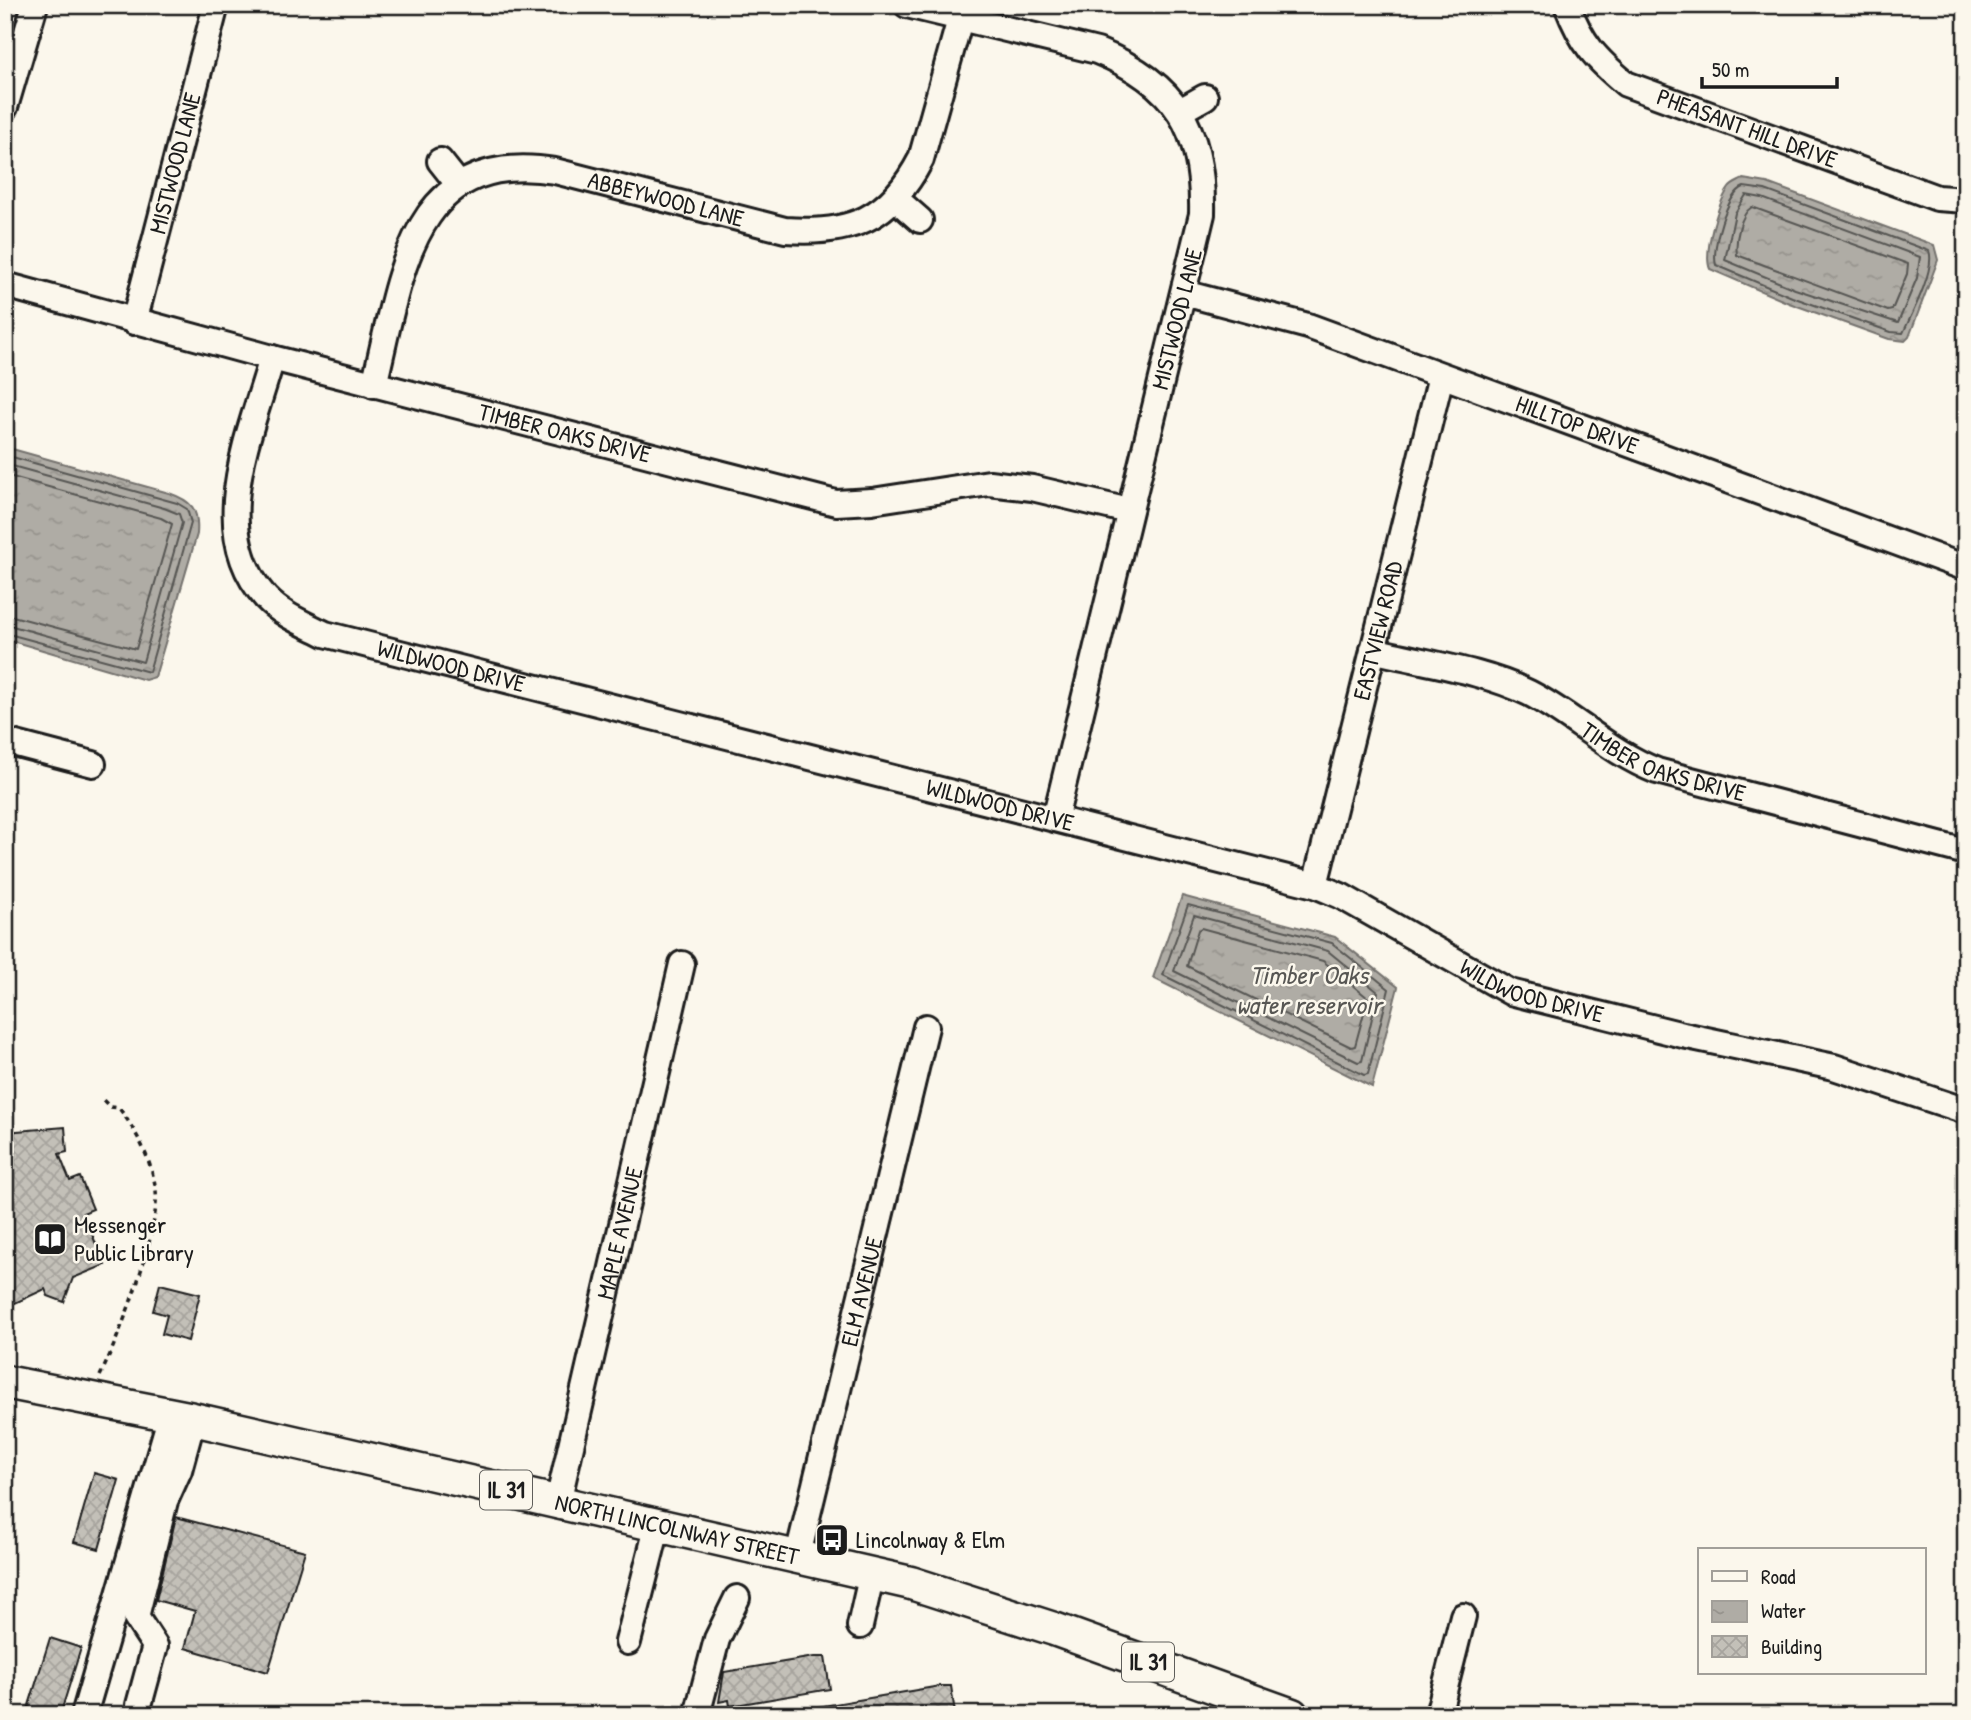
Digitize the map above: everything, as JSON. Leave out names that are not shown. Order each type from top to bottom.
[{"type":"main road","name":"NORTH LINCOLNWAY STREET","points":[[5,1382],[182,1417],[872,1573],[1003,1612],[1292,1715]]},
{"type":"street","points":[[5,107],[35,5]]},
{"type":"street","name":"MISTWOOD LANE","points":[[134,322],[216,5]]},
{"type":"street","name":"MISTWOOD LANE","points":[[907,5],[962,12],[1097,51],[1119,60],[1161,89],[1180,111],[1193,137],[1203,174],[1202,215],[1055,819]]},
{"type":"street","name":"PHEASANT HILL DRIVE","points":[[1567,5],[1579,36],[1600,62],[1626,84],[1937,198],[1966,200]]},
{"type":"street","name":"ABBEYWOOD LANE","points":[[374,385],[414,237],[433,207],[459,186],[481,174],[528,167],[785,230],[812,232],[842,229],[881,212],[896,200],[921,159],[962,12]]},
{"type":"street","points":[[1180,111],[1205,97]]},
{"type":"street","points":[[440,161],[459,186]]},
{"type":"street","points":[[896,200],[920,220]]},
{"type":"street","name":"TIMBER OAKS DRIVE","points":[[5,285],[271,358],[836,503],[872,501],[989,483],[1032,488],[1129,511]]},
{"type":"street","name":"HILLTOP DRIVE","points":[[1184,293],[1308,326],[1966,568]]},
{"type":"street","name":"WILDWOOD DRIVE","points":[[271,358],[236,489],[234,525],[245,562],[266,598],[290,617],[325,634],[1315,885],[1341,896],[1510,992],[1683,1035],[1834,1067],[1966,1111]]},
{"type":"street","name":"EASTVIEW ROAD","points":[[1315,885],[1441,376]]},
{"type":"street","name":"TIMBER OAKS DRIVE","points":[[1373,650],[1501,681],[1530,694],[1626,759],[1657,771],[1966,852]]},
{"type":"street","points":[[5,741],[93,764]]},
{"type":"street","name":"MAPLE AVENUE","points":[[558,1502],[682,964]]},
{"type":"street","name":"ELM AVENUE","points":[[798,1555],[926,1027]]},
{"type":"street","points":[[139,1705],[155,1646],[136,1617],[165,1501],[179,1470],[182,1417]]},
{"type":"street","points":[[84,1715],[182,1417]]},
{"type":"street","points":[[628,1642],[658,1524]]},
{"type":"street","points":[[860,1626],[872,1573]]},
{"type":"street","points":[[697,1715],[717,1639],[737,1598]]},
{"type":"street","points":[[1438,1715],[1463,1616]]},
{"type":"path","points":[[97,1381],[129,1305],[153,1221],[156,1191],[137,1132],[120,1108],[110,1107],[102,1099]]},
{"type":"water","points":[[1743,179],[1767,183],[1934,245],[1938,260],[1909,337],[1905,341],[1889,339],[1789,303],[1710,269],[1708,252],[1720,205],[1729,188]]},
{"type":"water","points":[[5,447],[169,493],[183,499],[192,507],[197,518],[197,534],[155,677],[145,680],[5,639]]},
{"type":"water","name":"Timber Oaks water reservoir","points":[[1182,896],[1335,937],[1398,987],[1372,1087],[1153,978]]},
{"type":"building","name":"Messenger Public Library","points":[[65,1127],[67,1152],[59,1154],[70,1181],[80,1177],[93,1209],[83,1213],[105,1265],[73,1278],[64,1302],[48,1296],[45,1289],[15,1303],[5,1292],[5,1132]]},
{"type":"building","points":[[160,1284],[200,1294],[188,1341],[162,1334],[167,1315],[153,1311]]},
{"type":"building","points":[[94,1473],[119,1480],[99,1549],[74,1542]]},
{"type":"building","points":[[176,1517],[305,1551],[268,1672],[185,1648],[195,1611],[156,1600]]},
{"type":"building","points":[[50,1638],[81,1648],[60,1715],[26,1715]]},
{"type":"building","points":[[825,1657],[830,1689],[730,1706],[729,1700],[719,1702],[724,1672]]},
{"type":"building","points":[[951,1686],[955,1713],[818,1715],[817,1707]]},
{"type":"place","name":"Messenger Public Library","points":[[50,1239]]},
{"type":"place","name":"Lincolnway & Elm","points":[[832,1540]]}]
